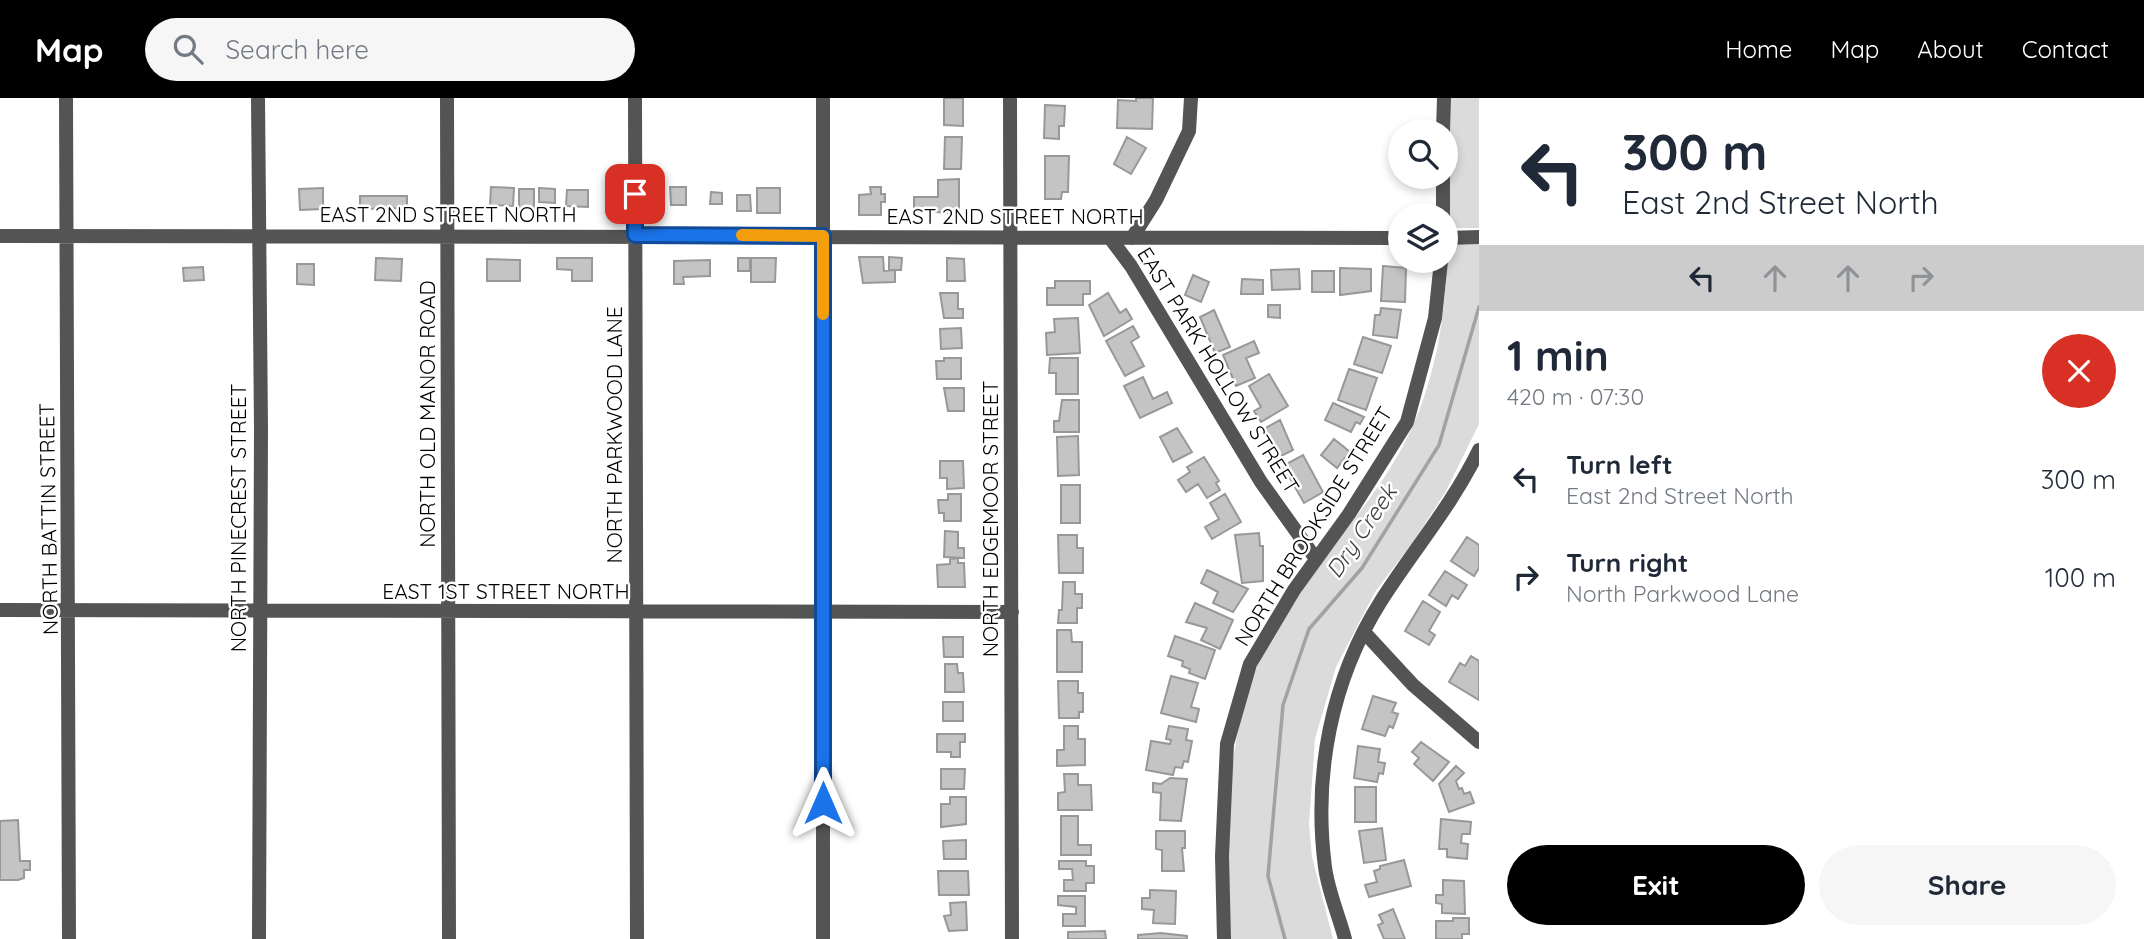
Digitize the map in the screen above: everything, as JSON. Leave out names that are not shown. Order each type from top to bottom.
[{"type":"street","name":"NORTH BATTIN STREET","points":[[66,98],[70,611],[69,939]]},
{"type":"street","name":"NORTH PINECREST STREET","points":[[258,98],[259,939]]},
{"type":"street","name":"NORTH OLD MANOR ROAD","points":[[447,98],[449,939]]},
{"type":"street","name":"NORTH PARKWOOD LANE","points":[[635,98],[636,939]]},
{"type":"street","points":[[823,98],[823,939]]},
{"type":"street","name":"NORTH EDGEMOOR STREET","points":[[1010,98],[1013,939]]},
{"type":"street","points":[[1132,238],[1156,200],[1189,131],[1191,98]]},
{"type":"street","points":[[1443,119],[1444,98]]},
{"type":"street","name":"EAST 2ND STREET NORTH","points":[[0,236],[1388,238]]},
{"type":"street","points":[[1458,238],[1479,237]]},
{"type":"street","name":"EAST PARK HOLLOW STREET","points":[[1110,238],[1131,266],[1261,482],[1316,559]]},
{"type":"street","name":"NORTH BROOKSIDE STREET","points":[[1224,939],[1222,856],[1227,744],[1250,664],[1294,590],[1349,514],[1407,422],[1435,318],[1440,273]]},
{"type":"street","points":[[1345,939],[1325,869],[1322,785],[1329,723],[1346,669],[1364,632],[1380,603],[1458,493],[1479,450]]},
{"type":"street","name":"EAST 1ST STREET NORTH","points":[[0,610],[1012,612]]},
{"type":"street","points":[[1364,632],[1413,685],[1479,742]]},
{"type":"shaded area","points":[[1450,98],[1479,98],[1479,228],[1458,228],[1458,203],[1449,203],[1449,189],[1458,189],[1458,119],[1450,119]]},
{"type":"shaded area","points":[[1458,244],[1479,244],[1479,424],[1446,491],[1415,539],[1375,592],[1336,667],[1315,739],[1309,824],[1312,857],[1333,939],[1229,939],[1230,799],[1238,729],[1247,695],[1259,662],[1290,605],[1368,501],[1403,446],[1414,424],[1430,378],[1444,306],[1446,273],[1458,273]]},
{"type":"building","points":[[944,98],[963,98],[963,126],[944,125]]},
{"type":"building","points":[[1136,98],[1153,98],[1152,129],[1117,128],[1118,100],[1136,101]]},
{"type":"building","points":[[1045,105],[1065,106],[1064,126],[1059,126],[1059,139],[1044,138]]},
{"type":"building","points":[[945,137],[962,137],[961,169],[944,169]]},
{"type":"building","points":[[1127,137],[1146,148],[1131,174],[1114,164]]},
{"type":"building","points":[[1045,156],[1069,156],[1068,192],[1062,192],[1061,199],[1045,199]]},
{"type":"building","points":[[959,179],[959,214],[914,210],[914,197],[938,197],[938,180]]},
{"type":"building","points":[[491,187],[514,188],[513,206],[490,205]]},
{"type":"building","points":[[670,187],[686,187],[686,205],[671,205]]},
{"type":"building","points":[[870,187],[881,187],[881,194],[885,194],[885,202],[881,202],[881,215],[859,215],[859,195],[871,194]]},
{"type":"building","points":[[323,188],[323,209],[300,210],[299,189]]},
{"type":"building","points":[[539,188],[555,189],[555,203],[539,202]]},
{"type":"building","points":[[757,188],[780,188],[780,213],[757,213]]},
{"type":"building","points":[[519,189],[534,189],[534,209],[519,208]]},
{"type":"building","points":[[567,190],[588,190],[588,207],[566,206]]},
{"type":"building","points":[[711,192],[722,193],[722,204],[710,204]]},
{"type":"building","points":[[737,195],[750,195],[751,211],[737,211]]},
{"type":"building","points":[[360,196],[407,196],[407,208],[360,209]]},
{"type":"building","points":[[859,257],[883,257],[884,271],[895,270],[895,282],[863,283]]},
{"type":"building","points":[[889,257],[902,258],[901,270],[889,270]]},
{"type":"building","points":[[376,258],[402,259],[401,281],[375,280]]},
{"type":"building","points":[[557,258],[592,258],[592,281],[572,281],[572,270],[557,269]]},
{"type":"building","points":[[738,258],[750,258],[750,271],[738,271]]},
{"type":"building","points":[[751,258],[776,258],[775,282],[751,282]]},
{"type":"building","points":[[947,258],[964,259],[965,281],[947,281]]},
{"type":"building","points":[[487,259],[520,260],[520,281],[487,281]]},
{"type":"building","points":[[710,260],[710,276],[683,277],[684,284],[674,284],[674,261]]},
{"type":"building","points":[[297,264],[314,264],[314,285],[297,284]]},
{"type":"building","points":[[1383,266],[1388,266],[1388,273],[1406,273],[1405,302],[1381,301]]},
{"type":"building","points":[[203,267],[204,280],[184,281],[183,268]]},
{"type":"building","points":[[1340,268],[1371,269],[1371,291],[1340,295]]},
{"type":"building","points":[[1299,269],[1300,289],[1272,290],[1271,270]]},
{"type":"building","points":[[1312,271],[1334,271],[1334,292],[1312,292]]},
{"type":"building","points":[[1193,275],[1209,282],[1201,302],[1185,295]]},
{"type":"building","points":[[1242,279],[1263,280],[1263,294],[1241,294]]},
{"type":"building","points":[[1055,281],[1090,281],[1090,294],[1083,294],[1083,305],[1047,305],[1047,288],[1055,288]]},
{"type":"building","points":[[940,293],[958,293],[958,309],[963,309],[963,318],[944,318]]},
{"type":"building","points":[[1108,293],[1120,313],[1126,309],[1132,319],[1104,336],[1089,305]]},
{"type":"building","points":[[1268,305],[1280,305],[1280,318],[1268,317]]},
{"type":"building","points":[[1381,308],[1401,310],[1397,338],[1373,335],[1375,315],[1380,315]]},
{"type":"building","points":[[1214,310],[1230,347],[1215,353],[1200,317]]},
{"type":"building","points":[[1078,318],[1080,353],[1047,355],[1046,333],[1055,332],[1054,319]]},
{"type":"building","points":[[1133,326],[1139,337],[1131,342],[1144,366],[1125,376],[1106,341]]},
{"type":"building","points":[[961,328],[962,348],[941,349],[940,329]]},
{"type":"building","points":[[1363,337],[1391,346],[1382,373],[1354,364]]},
{"type":"building","points":[[1254,341],[1259,353],[1246,358],[1255,378],[1236,386],[1223,355]]},
{"type":"building","points":[[944,358],[961,358],[961,379],[937,379],[936,361],[944,361]]},
{"type":"building","points":[[1050,358],[1078,358],[1078,394],[1056,394],[1056,373],[1049,373]]},
{"type":"building","points":[[1349,369],[1377,378],[1366,410],[1338,400]]},
{"type":"building","points":[[1269,374],[1288,406],[1261,422],[1254,411],[1261,407],[1249,386]]},
{"type":"building","points":[[1143,377],[1153,399],[1167,392],[1172,403],[1140,418],[1124,386]]},
{"type":"building","points":[[944,388],[964,388],[964,411],[948,411]]},
{"type":"building","points":[[1062,400],[1079,400],[1079,432],[1054,432],[1054,421],[1059,421]]},
{"type":"building","points":[[1333,403],[1364,417],[1360,424],[1356,422],[1351,432],[1325,420]]},
{"type":"building","points":[[1280,420],[1293,450],[1279,457],[1264,429]]},
{"type":"building","points":[[1177,428],[1192,452],[1173,462],[1160,437]]},
{"type":"building","points":[[1078,436],[1079,475],[1058,476],[1057,437]]},
{"type":"building","points":[[1334,439],[1350,452],[1337,468],[1321,455]]},
{"type":"building","points":[[1303,455],[1323,492],[1304,503],[1283,466]]},
{"type":"building","points":[[1204,457],[1219,481],[1216,483],[1220,490],[1207,498],[1198,484],[1186,492],[1178,480],[1190,472],[1187,467]]},
{"type":"building","points":[[940,461],[963,461],[964,488],[947,489],[947,478],[940,478]]},
{"type":"building","points":[[1061,485],[1080,485],[1080,523],[1061,523]]},
{"type":"building","points":[[948,494],[961,494],[961,521],[944,521],[944,513],[939,513],[938,500],[948,500]]},
{"type":"building","points":[[1225,494],[1241,522],[1212,539],[1205,527],[1219,519],[1210,503]]},
{"type":"building","points":[[945,531],[958,532],[958,548],[964,548],[964,558],[944,557]]},
{"type":"building","points":[[1259,533],[1260,546],[1263,546],[1263,581],[1242,583],[1235,535]]},
{"type":"building","points":[[1058,535],[1077,535],[1077,548],[1083,548],[1083,573],[1059,573]]},
{"type":"building","points":[[1467,537],[1479,545],[1479,568],[1474,576],[1451,561]]},
{"type":"building","points":[[958,558],[958,563],[964,563],[965,587],[938,587],[937,565],[950,564],[950,559]]},
{"type":"building","points":[[1207,570],[1248,589],[1233,612],[1213,603],[1218,592],[1201,583]]},
{"type":"building","points":[[1445,571],[1467,585],[1458,599],[1452,595],[1446,606],[1429,595]]},
{"type":"building","points":[[1063,582],[1075,582],[1075,594],[1082,594],[1082,608],[1077,608],[1077,623],[1058,623],[1059,610],[1062,610]]},
{"type":"building","points":[[1423,601],[1440,612],[1429,631],[1435,635],[1429,645],[1405,631]]},
{"type":"building","points":[[1195,603],[1233,620],[1220,649],[1201,640],[1207,628],[1186,622]]},
{"type":"building","points":[[1057,630],[1071,630],[1072,642],[1082,642],[1082,672],[1057,672]]},
{"type":"building","points":[[1175,636],[1215,650],[1205,679],[1189,673],[1190,669],[1182,666],[1183,661],[1168,656]]},
{"type":"building","points":[[943,637],[963,637],[963,657],[944,657]]},
{"type":"building","points":[[1471,656],[1479,661],[1479,700],[1449,682],[1460,663],[1465,666]]},
{"type":"building","points":[[945,664],[957,664],[958,673],[963,673],[964,692],[945,692]]},
{"type":"building","points":[[1171,676],[1198,683],[1191,707],[1199,709],[1196,722],[1161,713]]},
{"type":"building","points":[[1058,681],[1078,681],[1078,693],[1083,693],[1083,712],[1079,712],[1079,718],[1059,718]]},
{"type":"building","points":[[1373,696],[1396,703],[1392,712],[1398,714],[1393,728],[1389,726],[1385,736],[1362,729]]},
{"type":"building","points":[[943,702],[963,702],[963,721],[943,721]]},
{"type":"building","points":[[1064,726],[1078,726],[1078,739],[1085,739],[1085,765],[1057,766],[1057,750],[1064,750]]},
{"type":"building","points":[[1169,726],[1188,729],[1186,740],[1192,741],[1188,762],[1184,761],[1182,768],[1175,767],[1173,775],[1146,770],[1151,741],[1170,744],[1171,740],[1166,739]]},
{"type":"building","points":[[937,734],[965,734],[965,742],[960,742],[960,757],[951,757],[951,752],[937,752]]},
{"type":"building","points":[[1421,742],[1449,762],[1433,781],[1414,764],[1419,758],[1412,752]]},
{"type":"building","points":[[1358,746],[1380,749],[1378,762],[1385,763],[1383,774],[1379,773],[1377,782],[1354,778]]},
{"type":"building","points":[[1456,766],[1464,773],[1456,781],[1459,789],[1462,788],[1464,794],[1470,792],[1474,803],[1449,812],[1439,784]]},
{"type":"building","points":[[941,769],[965,769],[964,789],[941,789]]},
{"type":"building","points":[[1064,774],[1078,774],[1078,785],[1091,785],[1092,810],[1058,810],[1058,793],[1065,792]]},
{"type":"building","points":[[1170,778],[1187,779],[1181,821],[1160,820],[1161,793],[1153,792],[1153,783],[1161,784]]},
{"type":"building","points":[[1355,787],[1376,787],[1376,822],[1355,822]]},
{"type":"building","points":[[950,797],[966,797],[966,824],[941,827],[941,804],[950,804]]},
{"type":"building","points":[[1061,816],[1078,816],[1078,845],[1091,845],[1091,855],[1061,855]]},
{"type":"building","points":[[1441,819],[1471,822],[1470,834],[1462,834],[1461,843],[1468,844],[1467,859],[1447,857],[1447,849],[1439,849]]},
{"type":"building","points":[[18,820],[20,861],[30,861],[30,870],[24,870],[24,878],[18,880],[0,880],[0,821]]},
{"type":"building","points":[[1382,828],[1386,860],[1364,863],[1359,831]]},
{"type":"building","points":[[1156,831],[1185,831],[1185,848],[1182,848],[1184,871],[1162,871],[1162,850],[1156,849]]},
{"type":"building","points":[[966,840],[966,859],[944,859],[943,841]]},
{"type":"building","points":[[1404,860],[1411,886],[1369,897],[1365,885],[1377,882],[1374,871],[1380,869],[1380,866]]},
{"type":"building","points":[[1059,861],[1086,861],[1086,866],[1094,866],[1094,883],[1086,883],[1086,891],[1064,891],[1064,880],[1073,880],[1072,869],[1059,869]]},
{"type":"building","points":[[938,871],[968,871],[969,895],[939,895]]},
{"type":"building","points":[[1443,880],[1464,881],[1465,914],[1442,913],[1442,904],[1436,903],[1436,895],[1443,895]]},
{"type":"building","points":[[1150,890],[1176,891],[1175,924],[1153,923],[1154,910],[1142,909],[1142,898],[1150,898]]},
{"type":"building","points":[[1058,896],[1085,896],[1085,926],[1063,926],[1063,914],[1076,914],[1076,907],[1058,905]]},
{"type":"building","points":[[966,902],[967,930],[949,931],[944,916],[951,915],[950,903]]},
{"type":"building","points":[[1393,909],[1405,939],[1384,939],[1378,925],[1383,923],[1379,915]]},
{"type":"building","points":[[1453,918],[1469,918],[1469,934],[1462,934],[1462,939],[1436,939],[1436,921],[1453,921]]},
{"type":"building","points":[[1105,931],[1106,939],[1068,939],[1068,932]]},
{"type":"building","points":[[1161,933],[1187,936],[1187,939],[1138,939],[1138,935]]},
{"type":"waterway","name":"Dry Creek","points":[[1285,939],[1268,876],[1283,705],[1309,629],[1362,568],[1439,445],[1479,307]]},
{"type":"slow traffic","points":[[742,235],[823,236],[823,314]]},
{"type":"route","points":[[635,194],[635,235],[823,236],[823,803]]}]
